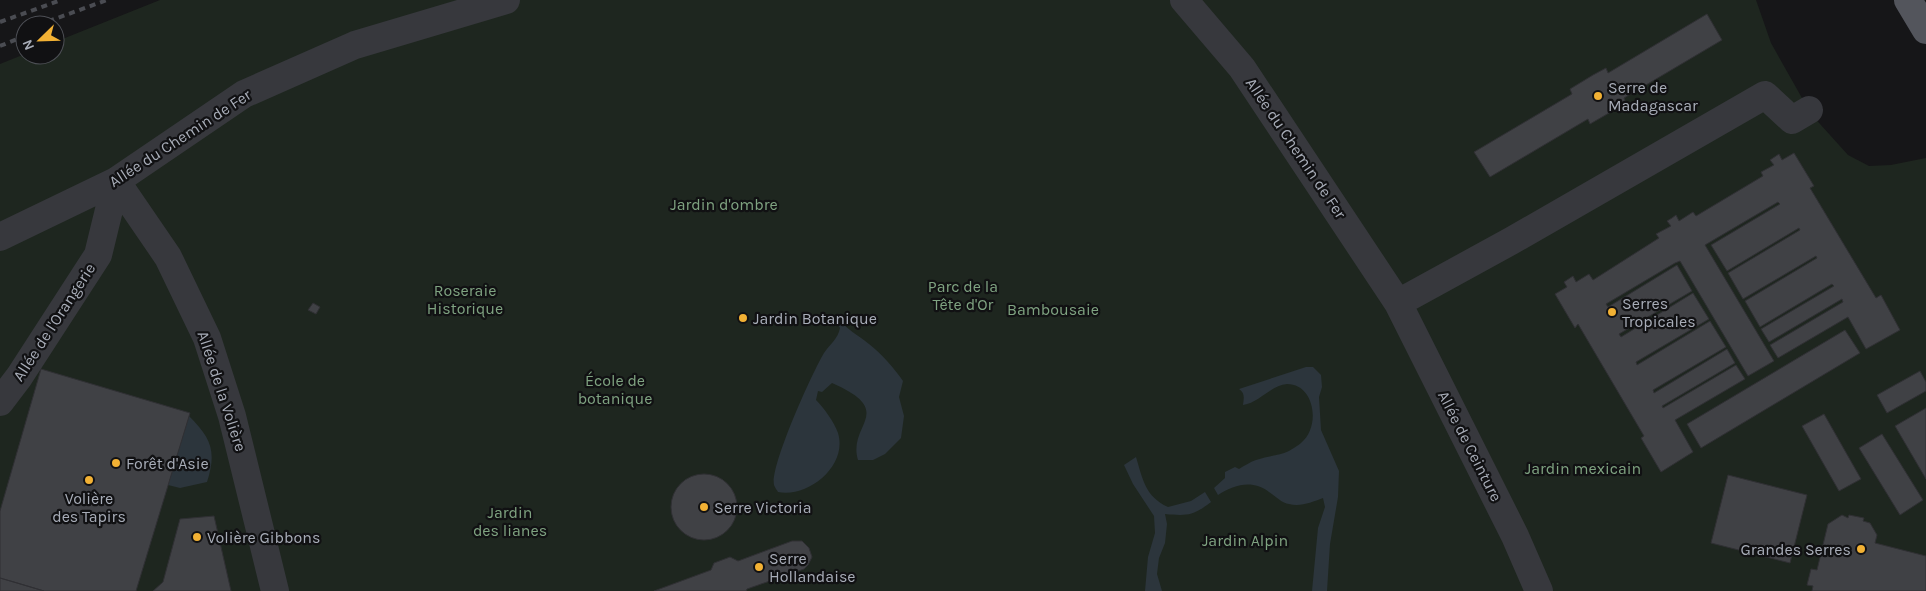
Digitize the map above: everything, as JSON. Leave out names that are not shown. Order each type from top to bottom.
[{"type":"main road","points":[[1913,2],[1926,30]]},
{"type":"street","name":"Allée du Chemin de Fer","points":[[0,237],[116,181],[244,94],[355,45],[506,0]]},
{"type":"street","name":"Allée du Chemin de Fer","points":[[1184,0],[1242,68],[1398,302]]},
{"type":"street","points":[[1398,302],[1511,242],[1765,95],[1792,120],[1809,110]]},
{"type":"street","name":"Allée de l'Orangerie","points":[[0,402],[33,356],[98,255],[116,181]]},
{"type":"street","name":"Allée de la Volière","points":[[116,181],[168,257],[207,338],[232,416],[275,591]]},
{"type":"street","name":"Allée de Ceinture","points":[[1398,302],[1515,536],[1538,591]]},
{"type":"green space","name":"Parc de la Tête d'Or","points":[[160,0],[1756,0],[1771,43],[1811,114],[1848,155],[1869,166],[1891,165],[1926,158],[1926,591],[0,591],[0,64],[15,58],[15,65],[65,65],[65,38]]},
{"type":"shaded area","points":[[839,319],[879,352],[903,381],[899,397],[904,416],[901,438],[885,454],[873,460],[858,460],[856,448],[866,419],[866,411],[862,402],[852,393],[832,383],[822,392],[818,391],[816,400],[834,424],[838,433],[840,445],[837,457],[831,468],[813,485],[790,493],[778,492],[774,485],[778,459],[818,364],[838,335],[840,328],[836,320]]},
{"type":"shaded area","points":[[1306,367],[1313,367],[1321,375],[1322,387],[1319,397],[1321,430],[1339,471],[1338,497],[1330,544],[1327,591],[1312,591],[1318,528],[1325,507],[1323,498],[1306,504],[1293,505],[1256,486],[1237,486],[1218,495],[1214,488],[1225,478],[1225,472],[1235,467],[1239,469],[1256,460],[1289,451],[1301,443],[1307,436],[1313,417],[1309,398],[1304,391],[1296,386],[1281,385],[1255,401],[1243,405],[1243,394],[1239,389]]},
{"type":"shaded area","points":[[189,416],[207,438],[212,453],[212,462],[207,482],[180,488],[168,485]]},
{"type":"shaded area","points":[[1136,457],[1146,486],[1160,503],[1168,507],[1191,501],[1205,492],[1211,502],[1190,514],[1165,514],[1167,524],[1165,543],[1159,558],[1157,574],[1162,591],[1145,591],[1148,557],[1155,533],[1154,516],[1133,484],[1124,465]]},
{"type":"building","name":"Serre de Madagascar","points":[[1707,14],[1722,40],[1624,98],[1626,103],[1590,124],[1588,119],[1490,177],[1474,152],[1572,94],[1570,89],[1593,75],[1606,68],[1608,73]]},
{"type":"building","name":"Serres Tropicales","points":[[1794,153],[1814,186],[1810,188],[1876,298],[1881,295],[1900,330],[1866,349],[1848,317],[1778,358],[1770,345],[1843,302],[1842,299],[1769,342],[1761,329],[1834,286],[1832,284],[1760,327],[1745,301],[1817,258],[1816,256],[1743,299],[1728,273],[1800,230],[1799,228],[1727,271],[1711,245],[1780,204],[1778,202],[1705,245],[1774,361],[1748,376],[1680,261],[1606,304],[1608,307],[1677,265],[1692,291],[1619,334],[1621,337],[1693,293],[1709,319],[1636,362],[1637,365],[1710,321],[1726,347],[1653,390],[1654,393],[1727,349],[1735,363],[1662,406],[1663,408],[1736,365],[1745,379],[1675,420],[1693,452],[1661,472],[1641,438],[1644,436],[1578,324],[1575,328],[1555,294],[1567,287],[1564,282],[1573,276],[1576,282],[1589,274],[1593,280],[1659,238],[1656,234],[1671,226],[1667,221],[1676,215],[1679,221],[1693,212],[1696,216],[1763,176],[1761,172],[1774,165],[1770,160],[1779,154],[1782,160]]},
{"type":"building","points":[[313,303],[320,307],[316,314],[308,310]]},
{"type":"building","points":[[1845,330],[1860,353],[1701,448],[1687,424]]},
{"type":"building","name":"Forêt d'Asie","points":[[41,369],[190,413],[136,591],[44,591],[0,578],[0,511]]},
{"type":"building","points":[[1920,371],[1926,382],[1926,391],[1887,413],[1877,395]]},
{"type":"building","points":[[1926,408],[1926,479],[1895,426]]},
{"type":"building","points":[[1824,414],[1861,479],[1839,491],[1802,426]]},
{"type":"building","points":[[1882,434],[1923,500],[1900,515],[1859,448]]},
{"type":"building","name":"Serre Victoria","points":[[704,474],[717,477],[727,484],[734,494],[737,507],[734,520],[727,530],[717,537],[704,540],[691,537],[681,530],[674,520],[671,507],[674,494],[681,484],[691,477]]},
{"type":"building","points":[[1728,475],[1807,495],[1790,563],[1711,543]]},
{"type":"building","name":"Grandes Serres","points":[[1842,515],[1848,518],[1849,515],[1864,518],[1863,521],[1870,523],[1877,535],[1875,543],[1926,556],[1926,591],[1812,591],[1813,586],[1807,585],[1811,569],[1817,570],[1828,524]]},
{"type":"building","name":"Volière Gibbons","points":[[214,516],[231,591],[153,591],[163,582],[180,519]]},
{"type":"building","name":"Serre Hollandaise","points":[[792,541],[802,541],[809,548],[812,557],[808,565],[804,569],[747,589],[746,591],[654,591],[711,570],[714,563],[730,557],[738,561]]},
{"type":"building","points":[[0,578],[14,582],[44,591],[0,591]]},
{"type":"railway","points":[[0,22],[61,0]]},
{"type":"railway","points":[[65,15],[107,0]]},
{"type":"railway","points":[[0,46],[15,40]]},
{"type":"place","name":"Serre de Madagascar","points":[[1598,96]]},
{"type":"place","name":"Serres Tropicales","points":[[1612,312]]},
{"type":"place","name":"Jardin Botanique","points":[[743,318]]},
{"type":"place","name":"Forêt d'Asie","points":[[116,463]]},
{"type":"place","name":"Volière des Tapirs","points":[[89,480]]},
{"type":"place","name":"Serre Victoria","points":[[704,507]]},
{"type":"place","name":"Volière Gibbons","points":[[197,537]]},
{"type":"place","name":"Grandes Serres","points":[[1861,549]]},
{"type":"place","name":"Serre Hollandaise","points":[[759,567]]},
{"type":"park label","name":"Jardin d'ombre","points":[[724,204]]},
{"type":"park label","name":"Roseraie Historique","points":[[465,299]]},
{"type":"park label","name":"Bambousaie","points":[[1053,309]]},
{"type":"park label","name":"École de botanique","points":[[615,389]]},
{"type":"park label","name":"Jardin mexicain","points":[[1583,468]]},
{"type":"park label","name":"Jardin des lianes","points":[[510,521]]},
{"type":"park label","name":"Jardin Alpin","points":[[1245,540]]}]
